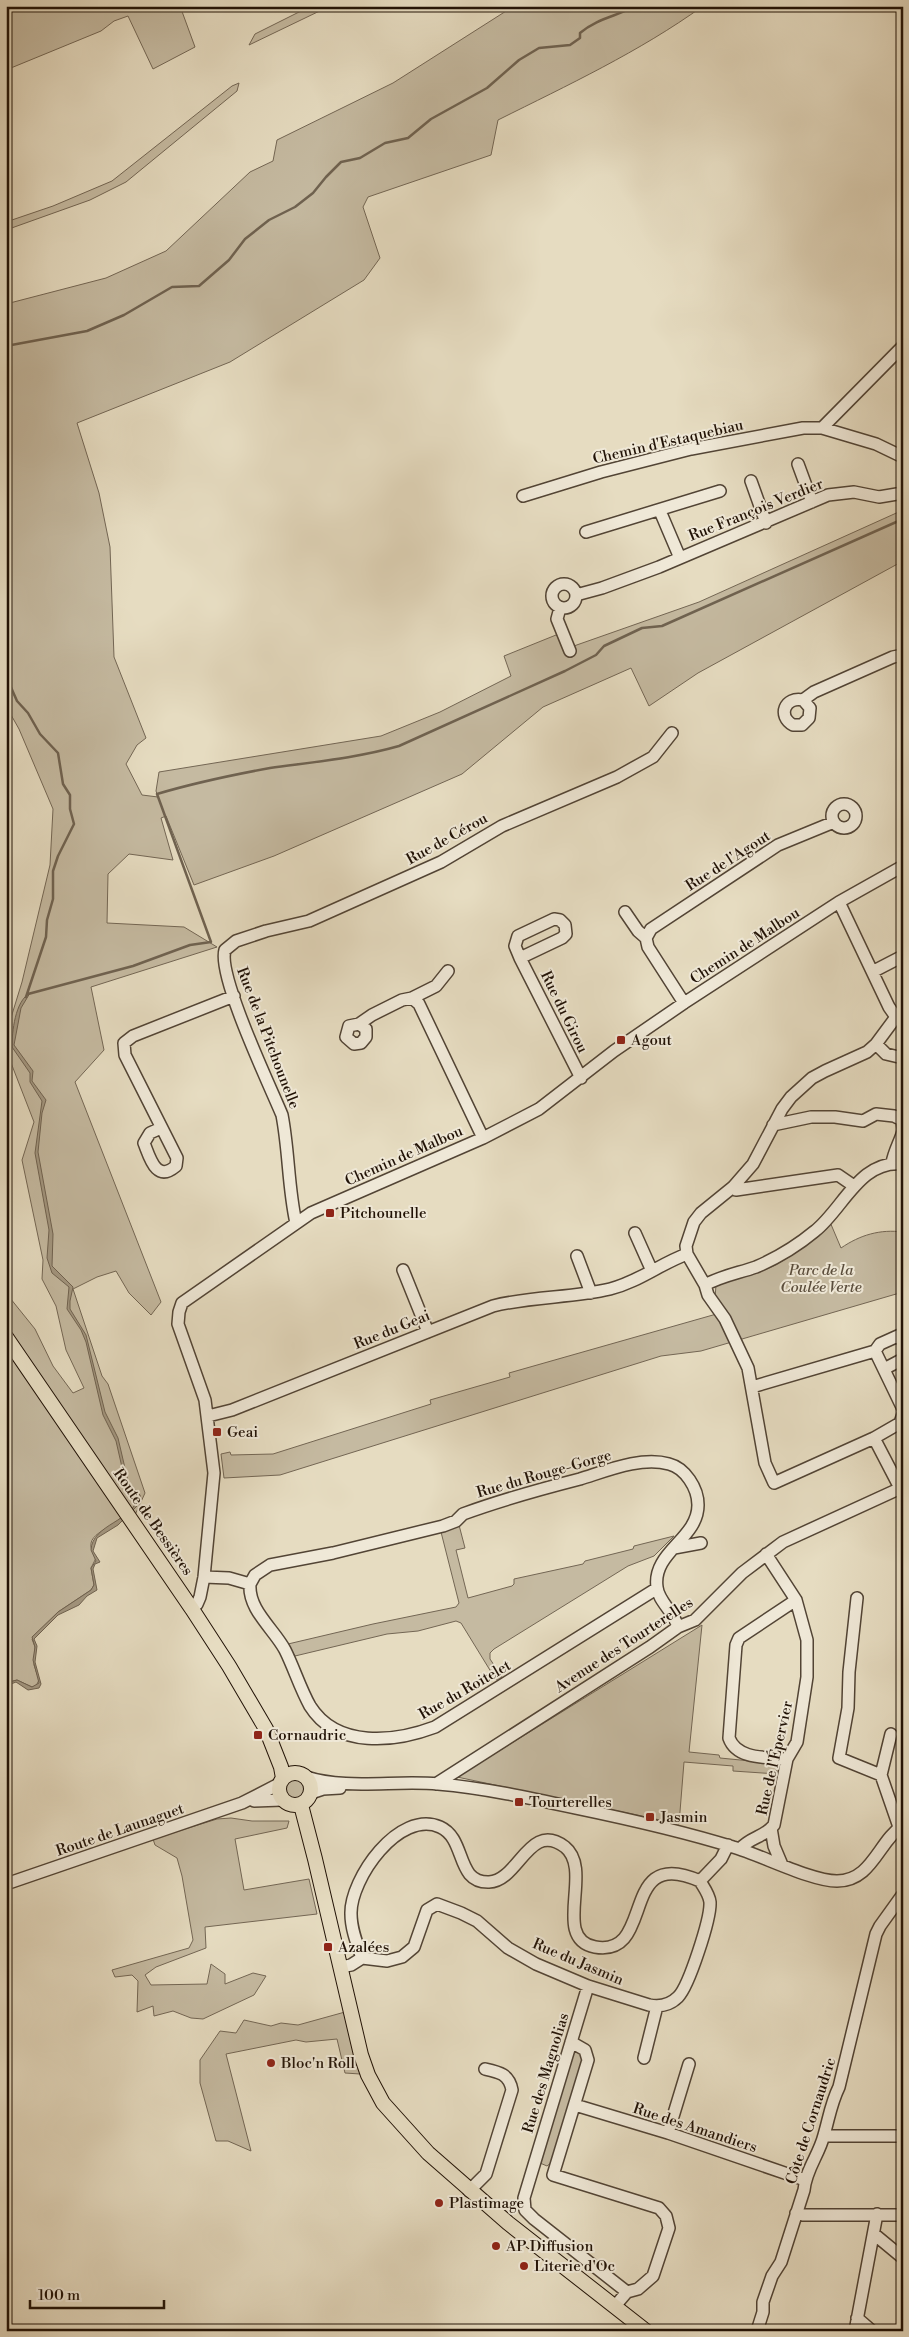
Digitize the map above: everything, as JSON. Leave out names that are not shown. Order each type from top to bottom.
[{"type":"main road","name":"Route de Bessières","points":[[6,1337],[192,1609],[266,1729],[282,1747],[302,1775]]},
{"type":"main road","name":"Route de Bessières","points":[[266,1729],[281,1767],[281,1781]]},
{"type":"main road","points":[[287,1775],[302,1775],[309,1782],[311,1793],[309,1798],[300,1805],[292,1806],[282,1800],[278,1790],[281,1781],[287,1775]]},
{"type":"main road","points":[[300,1805],[341,1968],[360,2055],[383,2103],[414,2139],[469,2191],[646,2331]]},
{"type":"street","points":[[822,428],[903,346]]},
{"type":"street","name":"Chemin d'Estaquebiau","points":[[523,496],[601,472],[690,449],[803,428],[822,428],[876,444],[903,457]]},
{"type":"street","points":[[798,464],[812,502]]},
{"type":"street","points":[[751,481],[766,523]]},
{"type":"street","name":"Rue François Verdier","points":[[586,532],[660,511],[720,490]]},
{"type":"street","name":"Rue François Verdier","points":[[576,595],[602,588],[680,558],[828,495],[854,492],[879,497],[903,493]]},
{"type":"street","name":"Rue François Verdier","points":[[660,511],[680,558]]},
{"type":"street","points":[[558,585],[569,585],[576,595],[572,606],[560,608],[552,599],[552,591],[558,585]]},
{"type":"street","points":[[560,608],[557,619],[570,651]]},
{"type":"street","points":[[802,700],[814,692],[893,657],[903,655]]},
{"type":"street","name":"Rue de Cérou","points":[[224,950],[236,941],[266,931],[309,921],[441,862],[502,826],[617,777],[653,757],[672,733]]},
{"type":"street","name":"Rue de l'Agout","points":[[646,938],[651,929],[778,845],[834,822]]},
{"type":"street","name":"Chemin de Malbou","points":[[192,1609],[200,1597],[204,1577],[214,1474],[205,1400],[180,1334],[178,1312],[182,1303],[244,1262],[311,1213],[483,1138],[539,1109],[614,1051],[684,1003],[839,902],[903,866]]},
{"type":"street","points":[[839,902],[890,1007],[900,1017],[876,1044],[866,1052],[812,1078],[791,1097],[773,1125],[753,1164],[733,1187],[701,1213],[694,1222],[686,1246],[687,1254],[705,1285],[708,1295],[726,1319],[748,1368],[765,1463],[774,1483],[874,1438],[900,1424],[903,1414]]},
{"type":"street","points":[[625,912],[638,931],[646,938],[648,947],[684,1003]]},
{"type":"street","name":"Rue de la Pitchounelle","points":[[224,950],[224,965],[234,996],[282,1115],[290,1196],[296,1223]]},
{"type":"street","points":[[874,971],[903,956]]},
{"type":"street","name":"Rue du Girou","points":[[520,958],[581,1078]]},
{"type":"street","points":[[359,1024],[402,1000],[412,998],[436,986],[448,971]]},
{"type":"street","points":[[161,1128],[125,1054],[124,1043],[133,1036],[234,996]]},
{"type":"street","points":[[412,998],[419,1004],[483,1138]]},
{"type":"street","points":[[876,1044],[886,1054],[903,1058]]},
{"type":"street","points":[[705,1285],[714,1280],[754,1267],[788,1251],[816,1231],[854,1186],[874,1170],[898,1163],[895,1147],[902,1126],[894,1116],[876,1114],[863,1121],[835,1117],[811,1117],[773,1125]]},
{"type":"street","points":[[733,1187],[736,1190],[838,1175],[854,1186]]},
{"type":"street","points":[[290,1196],[311,1213]]},
{"type":"street","points":[[636,1233],[652,1271]]},
{"type":"street","name":"Rue du Geai","points":[[208,1416],[232,1410],[428,1332],[510,1302],[591,1293],[613,1288],[652,1271],[670,1260],[687,1254]]},
{"type":"street","points":[[577,1256],[591,1293]]},
{"type":"street","points":[[403,1270],[428,1332]]},
{"type":"street","points":[[752,1388],[875,1351],[880,1344],[900,1336],[903,1342]]},
{"type":"street","points":[[875,1351],[903,1409]]},
{"type":"street","points":[[884,1369],[903,1359]]},
{"type":"street","points":[[874,1438],[901,1487]]},
{"type":"street","name":"Rue du Rouge-Gorge","points":[[250,1584],[256,1575],[270,1565],[333,1553],[443,1526],[456,1521],[463,1514],[543,1488],[618,1468],[652,1462],[669,1464],[686,1474],[696,1498],[696,1516],[691,1529],[672,1549],[662,1564],[657,1577],[656,1589]]},
{"type":"street","name":"Avenue des Tourterelles","points":[[436,1784],[650,1647],[678,1627],[695,1620],[742,1573],[766,1554],[800,1533],[901,1487]]},
{"type":"street","points":[[672,1549],[702,1543]]},
{"type":"street","name":"Rue de l'Épervier","points":[[740,1849],[749,1841],[763,1835],[771,1828],[776,1818],[787,1759],[797,1742],[806,1677],[807,1640],[796,1600],[766,1554]]},
{"type":"street","points":[[204,1577],[229,1578],[250,1584]]},
{"type":"street","name":"Rue du Roitelet","points":[[250,1584],[249,1592],[255,1606],[284,1650],[311,1706],[318,1716],[337,1731],[347,1735],[378,1739],[396,1738],[435,1727],[656,1589]]},
{"type":"street","points":[[656,1589],[675,1618],[678,1627]]},
{"type":"street","points":[[857,1598],[849,1672],[848,1708],[839,1758],[881,1775]]},
{"type":"street","points":[[787,1759],[741,1754],[733,1748],[730,1738],[736,1645],[739,1638],[796,1600]]},
{"type":"street","points":[[311,1793],[323,1789],[372,1784],[436,1784],[506,1793],[650,1824],[728,1845],[826,1880],[849,1880],[860,1874],[871,1864],[887,1839],[901,1826],[881,1775],[891,1734]]},
{"type":"street","points":[[302,1775],[372,1784]]},
{"type":"street","name":"Route de Launaguet","points":[[6,1884],[242,1803],[281,1781]]},
{"type":"street","name":"Route de Launaguet","points":[[242,1803],[282,1800]]},
{"type":"street","points":[[341,1968],[351,1965],[362,1958],[352,1928],[350,1913],[359,1884],[381,1848],[394,1836],[418,1826],[431,1825],[450,1833],[460,1850],[464,1869],[476,1880],[486,1882],[505,1878],[526,1851],[534,1845],[546,1841],[556,1842],[564,1846],[572,1853],[577,1866],[574,1924],[579,1937],[594,1947],[607,1947],[619,1943],[630,1930],[646,1888],[652,1879],[674,1873],[700,1881],[709,1897],[710,1904],[694,1965],[683,1991],[677,1999],[657,2006],[644,2058]]},
{"type":"street","name":"Rue de l'Épervier","points":[[771,1828],[774,1846],[782,1864]]},
{"type":"street","points":[[700,1881],[721,1859],[728,1845]]},
{"type":"street","name":"Côte de Cornaudric","points":[[757,2331],[763,2312],[763,2302],[772,2276],[781,2262],[804,2190],[805,2180],[824,2136],[832,2101],[847,2061],[876,1934],[903,1894]]},
{"type":"street","name":"Rue du Jasmin","points":[[362,1958],[387,1961],[402,1957],[414,1946],[427,1910],[437,1904],[476,1921],[508,1948],[536,1964],[588,1986],[657,2006]]},
{"type":"street","name":"Rue des Magnolias","points":[[588,1986],[524,2198],[526,2210],[534,2219],[627,2292]]},
{"type":"street","points":[[553,2175],[588,2060],[588,2054],[585,2050],[571,2042]]},
{"type":"street","points":[[668,2133],[689,2064]]},
{"type":"street","points":[[469,2191],[486,2174],[512,2090],[510,2081],[500,2073],[485,2069]]},
{"type":"street","name":"Rue des Amandiers","points":[[575,2106],[668,2133],[805,2180]]},
{"type":"street","points":[[824,2136],[903,2136]]},
{"type":"street","points":[[533,2169],[651,2204],[659,2208],[666,2216],[669,2228],[667,2239],[653,2276],[638,2289],[627,2292],[615,2306]]},
{"type":"street","points":[[796,2213],[803,2215],[903,2214]]},
{"type":"street","points":[[854,2331],[877,2214]]},
{"type":"street","points":[[874,2234],[903,2258]]},
{"type":"street","points":[[857,2318],[872,2331]]},
{"type":"green space","points":[[6,6],[180,6],[195,47],[153,69],[128,16],[114,21],[101,31],[6,70]]},
{"type":"green space","points":[[311,6],[330,6],[249,45],[255,34]]},
{"type":"green space","points":[[514,6],[703,6],[679,23],[628,53],[577,81],[498,120],[491,155],[368,197],[363,207],[380,258],[364,280],[230,362],[77,423],[99,493],[110,547],[114,657],[146,738],[137,745],[126,764],[142,795],[158,797],[156,791],[159,772],[381,736],[440,712],[511,676],[504,656],[556,635],[571,647],[699,602],[903,510],[903,561],[698,673],[649,706],[631,668],[543,707],[462,774],[274,856],[194,885],[166,816],[161,818],[173,860],[129,854],[108,874],[107,923],[184,927],[217,947],[91,987],[104,1050],[75,1082],[161,1302],[151,1315],[129,1293],[116,1271],[97,1277],[73,1289],[102,1376],[108,1384],[145,1493],[135,1515],[6,1327],[6,1293],[35,1329],[53,1366],[73,1393],[84,1388],[66,1350],[56,1306],[42,1279],[43,1260],[22,1160],[34,1122],[6,1050],[6,1034],[22,982],[50,865],[53,809],[19,729],[6,706],[6,304],[106,278],[166,251],[250,172],[273,161],[277,140],[393,83]]},
{"type":"green space","points":[[239,83],[237,91],[126,182],[90,200],[6,230],[6,222],[53,206],[112,181],[232,86]]},
{"type":"green space","name":"Parc de la Coulée Verte","points":[[830,1222],[841,1248],[870,1234],[886,1231],[903,1232],[903,1292],[701,1351],[661,1356],[280,1475],[224,1478],[221,1454],[230,1452],[231,1455],[273,1454],[431,1404],[430,1400],[510,1377],[509,1373],[727,1311],[715,1298],[716,1285],[731,1278],[766,1270],[820,1235],[821,1231]]},
{"type":"green space","points":[[6,1347],[121,1517],[117,1522],[98,1533],[91,1543],[96,1558],[91,1568],[94,1585],[91,1590],[58,1612],[32,1639],[35,1647],[34,1665],[39,1680],[36,1686],[32,1687],[17,1680],[6,1683]]},
{"type":"green space","points":[[459,1525],[465,1548],[456,1550],[468,1598],[512,1586],[514,1579],[583,1564],[585,1561],[674,1536],[654,1556],[628,1566],[494,1649],[490,1653],[490,1659],[502,1677],[496,1680],[461,1623],[456,1621],[418,1631],[387,1634],[295,1656],[288,1644],[456,1607],[459,1603],[441,1532]]},
{"type":"green space","points":[[702,1625],[689,1752],[719,1755],[720,1758],[771,1763],[776,1768],[777,1774],[733,1771],[733,1766],[684,1762],[679,1824],[457,1777]]},
{"type":"green space","points":[[295,1779],[302,1782],[305,1789],[302,1796],[295,1799],[288,1796],[285,1789],[288,1782]]},
{"type":"green space","points":[[231,1818],[252,1821],[289,1821],[287,1828],[235,1839],[244,1890],[309,1879],[317,1914],[205,1927],[206,1948],[156,1967],[145,1975],[151,1985],[207,1984],[211,1964],[225,1974],[225,1984],[253,1973],[266,1976],[254,1995],[203,2019],[191,2018],[173,2011],[154,2016],[153,2006],[137,2012],[138,1981],[132,1975],[115,1977],[112,1970],[189,1948],[193,1940],[177,1858],[155,1845],[153,1839],[217,1819]]},
{"type":"green space","points":[[345,2012],[360,2074],[345,2073],[337,2039],[306,2042],[296,2040],[226,2054],[251,2151],[228,2141],[216,2141],[200,2083],[200,2060],[220,2031],[236,2033],[244,2020],[271,2026],[281,2023],[298,2025]]},
{"type":"green space","points":[[574,2050],[582,2052],[585,2057],[552,2162],[547,2166],[540,2163]]},
{"type":"shaded area","points":[[30,993],[21,1008],[14,1045],[33,1071],[32,1081],[46,1100],[42,1113],[38,1152],[53,1234],[52,1266],[73,1287],[70,1309],[86,1335],[105,1412],[118,1438],[128,1481],[140,1495],[141,1499],[139,1504],[118,1525],[97,1538],[93,1551],[100,1562],[95,1564],[93,1569],[97,1590],[87,1596],[79,1605],[58,1615],[34,1639],[37,1646],[35,1662],[41,1684],[39,1688],[28,1690],[16,1682],[6,1686],[6,1683],[17,1680],[32,1687],[39,1683],[33,1660],[35,1647],[32,1637],[58,1612],[91,1590],[94,1585],[91,1568],[96,1561],[91,1550],[93,1541],[105,1528],[129,1512],[137,1498],[126,1485],[116,1441],[103,1415],[86,1342],[81,1330],[67,1309],[69,1287],[52,1273],[47,1258],[49,1230],[35,1153],[42,1101],[30,1082],[30,1073],[12,1047],[15,1017],[21,1003]]},
{"type":"waterway","points":[[6,346],[87,331],[124,315],[172,287],[199,286],[229,260],[245,239],[269,220],[295,207],[313,193],[341,162],[360,158],[385,143],[408,138],[431,119],[487,88],[519,60],[539,48],[570,45],[580,38],[580,33],[586,28],[636,6]]},
{"type":"waterway","points":[[28,994],[133,966],[190,945],[211,942],[157,794],[242,773],[351,757],[399,746],[565,671],[596,655],[604,646],[642,628],[662,626],[903,519]]},
{"type":"waterway","points":[[6,676],[17,701],[28,713],[40,734],[58,753],[63,784],[70,795],[70,809],[74,824],[58,856],[53,871],[53,899],[47,920],[46,937],[26,997]]},
{"type":"place","name":"Agout","points":[[621,1040]]},
{"type":"place","name":"Pitchounelle","points":[[330,1213]]},
{"type":"place","name":"Geai","points":[[217,1432]]},
{"type":"place","name":"Cornaudric","points":[[258,1735]]},
{"type":"place","name":"Tourterelles","points":[[519,1802]]},
{"type":"place","name":"Jasmin","points":[[650,1817]]},
{"type":"place","name":"Azalées","points":[[328,1947]]},
{"type":"place","name":"Bloc'n Roll","points":[[271,2063]]},
{"type":"place","name":"Plastimage","points":[[439,2203]]},
{"type":"place","name":"AP Diffusion","points":[[496,2246]]},
{"type":"place","name":"Literie d'Oc","points":[[524,2266]]}]
